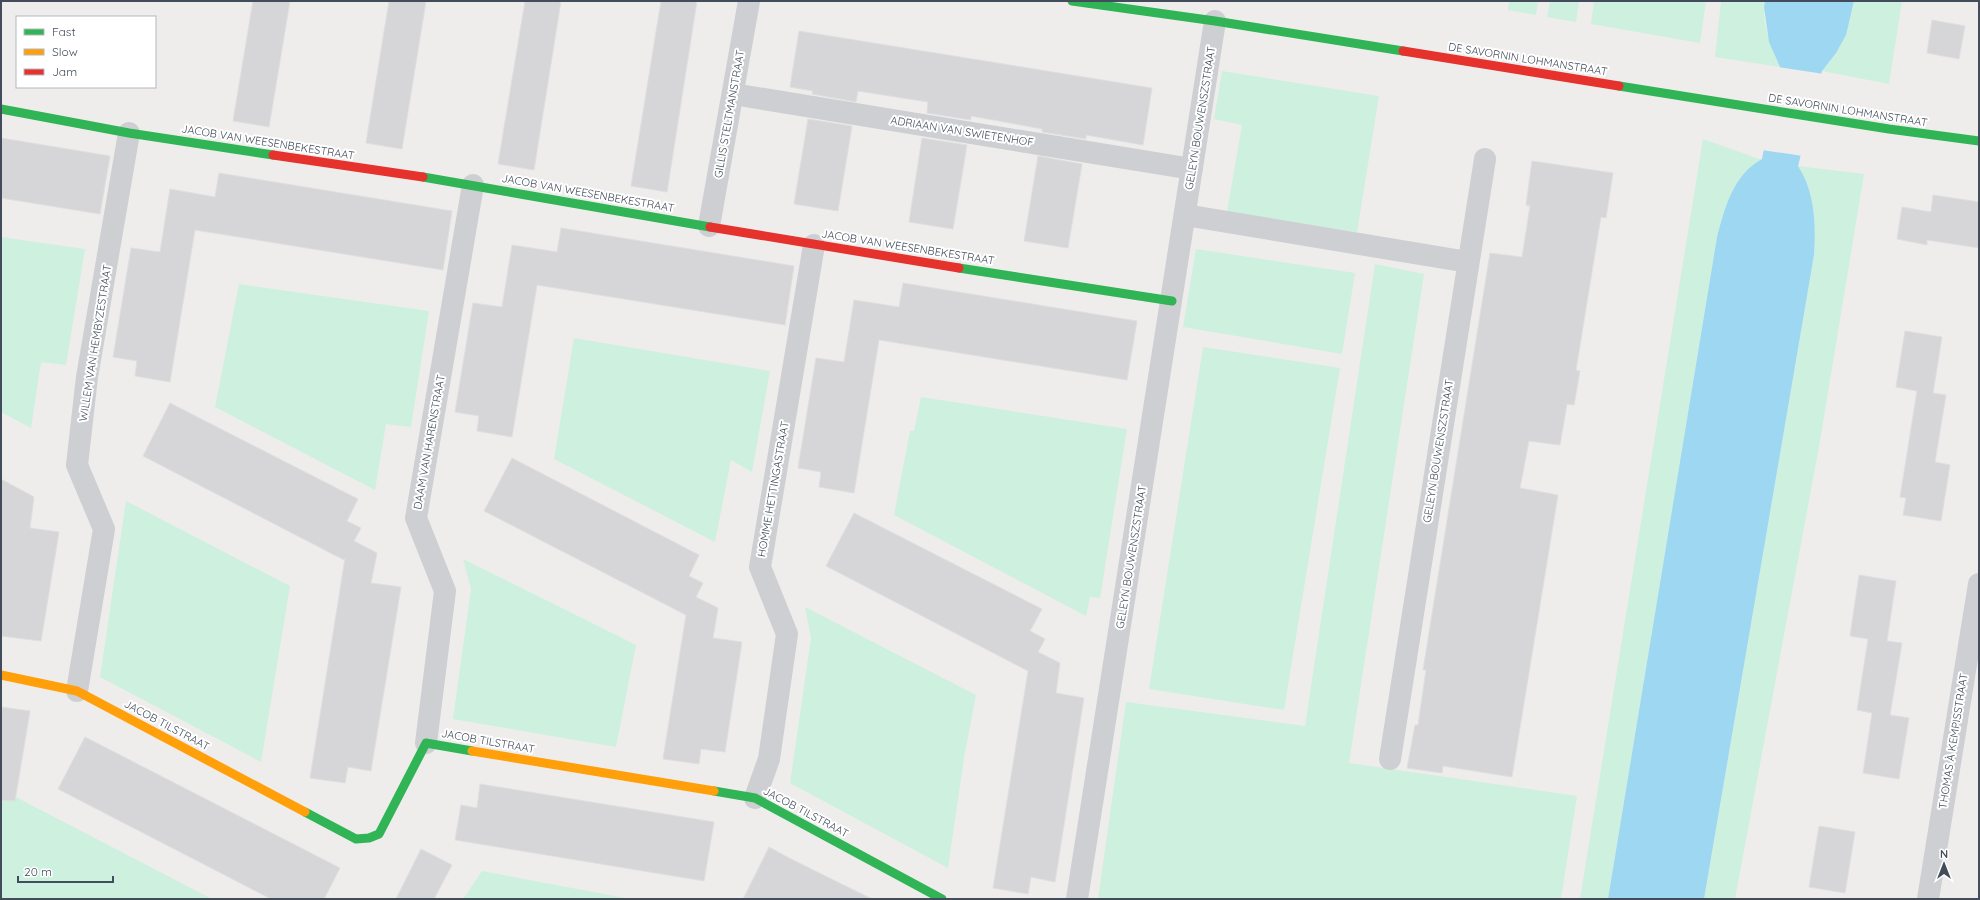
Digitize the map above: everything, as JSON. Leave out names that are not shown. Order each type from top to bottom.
[{"type":"street","name":"GILLIS STELTMANSTRAAT","points":[[709,226],[749,1]]},
{"type":"street","name":"DE SAVORNIN LOHMANSTRAAT","points":[[1072,1],[1215,21],[1850,123],[1979,141]]},
{"type":"street","name":"GELEYN BOUWENSZSTRAAT","points":[[1077,899],[1215,21]]},
{"type":"street","name":"ADRIAAN VAN SWIETENHOF","points":[[733,94],[1192,169]]},
{"type":"street","name":"JACOB VAN WEESENBEKESTRAAT","points":[[1,109],[129,133],[473,185],[814,244],[1172,301]]},
{"type":"street","name":"WILLEM VAN HEMBYZESTRAAT","points":[[77,691],[104,529],[77,465],[87,377],[129,133]]},
{"type":"street","name":"GELEYN BOUWENSZSTRAAT","points":[[1390,759],[1485,158]]},
{"type":"street","name":"DAAM VAN HARENSTRAAT","points":[[426,743],[445,591],[416,518],[473,185]]},
{"type":"street","points":[[1185,215],[1468,262]]},
{"type":"street","name":"HOMME HETTINGASTRAAT","points":[[755,798],[769,759],[787,634],[760,567],[814,244]]},
{"type":"street","name":"THOMAS À KEMPISSTRAAT","points":[[1928,899],[1970,690],[1979,584]]},
{"type":"street","name":"JACOB TILSTRAAT","points":[[1,675],[77,691],[356,839],[369,838],[379,834],[426,743],[755,798],[942,899]]},
{"type":"green space","points":[[1509,1],[1538,1],[1536,15],[1508,10]]},
{"type":"green space","points":[[1550,1],[1579,1],[1576,22],[1547,17]]},
{"type":"green space","points":[[1594,1],[1706,1],[1700,43],[1591,24]]},
{"type":"green space","points":[[1721,1],[1765,1],[1764,18],[1770,43],[1780,67],[1715,57]]},
{"type":"green space","points":[[1854,1],[1902,1],[1889,84],[1822,71],[1851,15]]},
{"type":"green space","points":[[1222,71],[1379,96],[1357,232],[1227,212],[1242,125],[1214,119]]},
{"type":"green space","points":[[1703,139],[1762,160],[1752,166],[1737,183],[1727,203],[1717,237],[1608,899],[1580,899]]},
{"type":"green space","points":[[1798,166],[1864,174],[1820,441],[1735,899],[1704,899],[1814,255],[1815,232],[1813,209],[1808,186]]},
{"type":"green space","points":[[1,237],[85,249],[66,365],[41,362],[31,428],[1,412]]},
{"type":"green space","points":[[1196,249],[1355,273],[1342,354],[1183,327]]},
{"type":"green space","points":[[1375,264],[1424,274],[1349,763],[1577,796],[1561,899],[1098,899],[1126,702],[1305,726]]},
{"type":"green space","points":[[239,284],[429,311],[411,427],[386,424],[375,490],[215,407]]},
{"type":"green space","points":[[574,338],[770,371],[752,472],[731,460],[715,542],[554,459]]},
{"type":"green space","points":[[1203,347],[1340,368],[1284,710],[1149,689]]},
{"type":"green space","points":[[921,397],[1127,429],[1100,598],[1090,597],[1086,616],[894,515],[910,431],[914,431]]},
{"type":"green space","points":[[126,501],[290,586],[261,762],[100,677]]},
{"type":"green space","points":[[463,559],[636,645],[616,747],[453,719],[471,589]]},
{"type":"green space","points":[[805,607],[976,695],[964,758],[948,868],[790,783],[811,638]]},
{"type":"green space","points":[[1,792],[10,794],[212,899],[1,899]]},
{"type":"green space","points":[[482,871],[631,899],[463,899]]},
{"type":"water","points":[[1765,1],[1854,1],[1846,35],[1836,53],[1822,71],[1798,166],[1808,187],[1813,209],[1815,232],[1814,255],[1704,899],[1608,899],[1717,237],[1727,203],[1737,183],[1752,166],[1762,159],[1780,67],[1769,42],[1764,7]]},
{"type":"pier","points":[[1778,67],[1824,74],[1803,156],[1762,150]]},
{"type":"building","points":[[253,1],[290,1],[269,127],[233,121]]},
{"type":"building","points":[[389,1],[426,1],[402,149],[366,143]]},
{"type":"building","points":[[525,1],[561,1],[534,170],[498,164]]},
{"type":"building","points":[[661,1],[697,1],[667,192],[631,186]]},
{"type":"building","points":[[1932,20],[1965,26],[1959,59],[1927,53]]},
{"type":"building","points":[[799,31],[1152,88],[1143,145],[1086,135],[1086,139],[1042,132],[1042,129],[971,116],[971,120],[927,113],[928,102],[858,91],[856,102],[812,94],[813,91],[790,87]]},
{"type":"building","points":[[808,119],[852,126],[838,211],[794,204]]},
{"type":"building","points":[[1,138],[110,156],[100,214],[1,198]]},
{"type":"building","points":[[922,138],[967,145],[953,229],[909,222]]},
{"type":"building","points":[[1038,156],[1082,164],[1068,248],[1024,241]]},
{"type":"building","points":[[1532,161],[1613,173],[1606,218],[1601,217],[1576,370],[1580,371],[1574,405],[1567,404],[1560,445],[1529,441],[1520,488],[1558,495],[1512,777],[1443,766],[1442,773],[1407,768],[1415,725],[1418,725],[1426,670],[1423,670],[1490,253],[1522,257],[1530,206],[1526,205]]},
{"type":"building","points":[[219,173],[452,211],[443,270],[195,230],[170,382],[135,376],[137,361],[113,357],[131,248],[160,252],[170,189],[215,197]]},
{"type":"building","points":[[1933,195],[1979,202],[1979,248],[1927,240],[1927,245],[1897,239],[1902,207],[1931,212]]},
{"type":"building","points":[[561,228],[794,266],[785,325],[537,285],[512,437],[477,431],[479,416],[455,412],[473,303],[502,307],[512,245],[557,252]]},
{"type":"building","points":[[903,283],[1137,321],[1127,380],[879,340],[854,493],[819,487],[821,472],[798,468],[816,358],[844,362],[854,300],[899,307]]},
{"type":"building","points":[[1905,331],[1942,337],[1933,393],[1946,395],[1935,462],[1950,465],[1941,521],[1903,515],[1906,498],[1900,497],[1917,391],[1896,387]]},
{"type":"building","points":[[170,403],[358,499],[347,521],[361,528],[354,541],[377,553],[371,583],[401,587],[371,771],[348,767],[345,783],[310,778],[345,558],[344,560],[143,456]]},
{"type":"building","points":[[512,458],[699,555],[689,576],[703,583],[696,597],[718,608],[713,638],[742,642],[725,752],[701,749],[699,764],[663,759],[686,615],[484,511]]},
{"type":"building","points":[[1,479],[34,497],[30,528],[59,532],[41,641],[1,636]]},
{"type":"building","points":[[854,513],[1042,609],[1030,631],[1045,639],[1038,652],[1060,663],[1056,693],[1084,698],[1055,882],[1031,877],[1028,894],[993,888],[1028,671],[826,566]]},
{"type":"building","points":[[1859,575],[1896,581],[1887,641],[1902,643],[1890,715],[1909,718],[1899,779],[1863,773],[1872,713],[1857,710],[1868,639],[1850,636]]},
{"type":"building","points":[[1,707],[30,711],[15,801],[1,800]]},
{"type":"building","points":[[85,737],[340,868],[324,899],[271,899],[58,789]]},
{"type":"building","points":[[480,784],[714,822],[704,881],[455,840],[461,805],[477,808]]},
{"type":"building","points":[[1819,826],[1855,832],[1845,893],[1809,887]]},
{"type":"building","points":[[769,847],[791,859],[872,899],[743,899]]},
{"type":"building","points":[[421,849],[452,865],[434,899],[396,899]]},
{"type":"traffic: fast","points":[[1072,1],[1215,21],[1403,51]]},
{"type":"traffic: fast","points":[[1619,86],[1889,129],[1979,141]]},
{"type":"traffic: fast","points":[[1,109],[129,133],[273,155]]},
{"type":"traffic: fast","points":[[423,177],[710,227]]},
{"type":"traffic: fast","points":[[959,268],[1172,301]]},
{"type":"traffic: fast","points":[[305,812],[356,839],[369,838],[379,834],[426,743],[472,751]]},
{"type":"traffic: fast","points":[[714,791],[755,798],[942,899]]},
{"type":"traffic: slow","points":[[1,675],[77,691],[305,812]]},
{"type":"traffic: slow","points":[[472,751],[714,791]]},
{"type":"traffic: jam","points":[[1403,51],[1619,86]]},
{"type":"traffic: jam","points":[[273,155],[423,177]]},
{"type":"traffic: jam","points":[[710,227],[959,268]]}]
